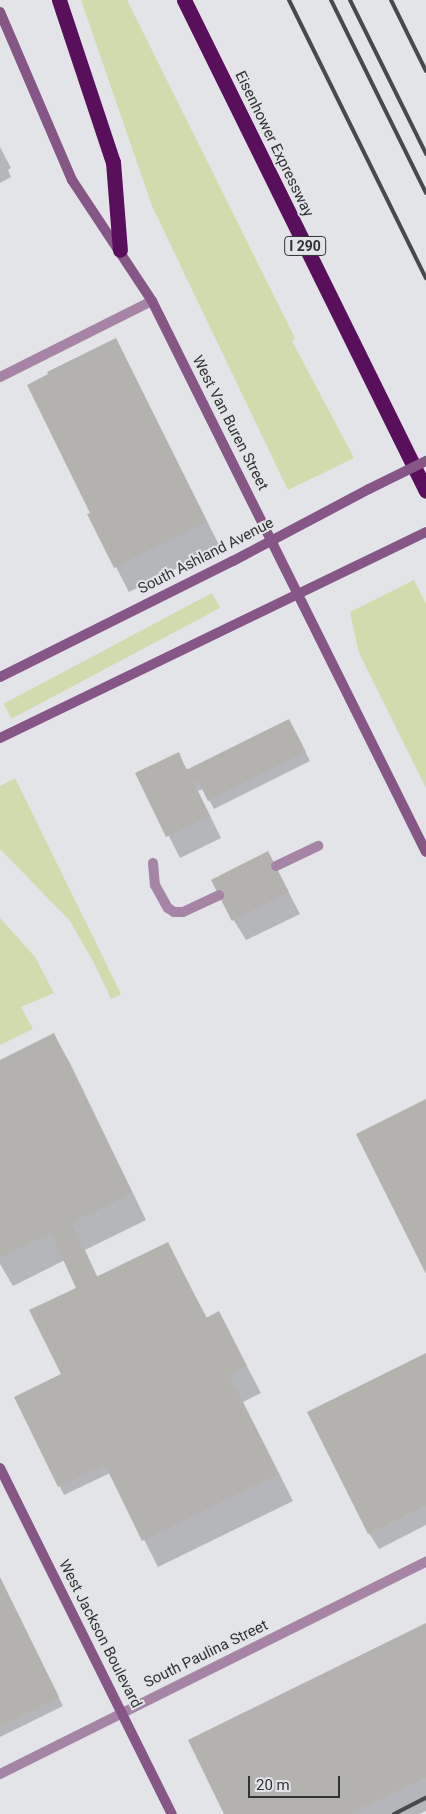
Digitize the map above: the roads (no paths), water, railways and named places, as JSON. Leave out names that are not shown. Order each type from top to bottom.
[{"type":"highway","points":[[59,0],[113,162],[120,250]]},
{"type":"highway","name":"Eisenhower Expressway","points":[[184,0],[426,491]]},
{"type":"street","name":"West Van Buren Street","points":[[0,12],[72,180],[152,301],[299,593],[426,852]]},
{"type":"street","points":[[0,376],[152,301]]},
{"type":"street","name":"South Ashland Avenue","points":[[0,677],[426,461]]},
{"type":"street","points":[[0,738],[426,532]]},
{"type":"street","points":[[276,866],[318,846]]},
{"type":"street","points":[[153,864],[155,885],[168,908],[174,912],[183,912],[219,895]]},
{"type":"street","name":"West Jackson Boulevard","points":[[0,1468],[172,1814]]},
{"type":"street","name":"South Paulina Street","points":[[0,1774],[426,1562]]},
{"type":"railway","points":[[289,0],[426,278]]},
{"type":"railway","points":[[331,0],[426,193]]},
{"type":"railway","points":[[350,0],[426,154]]},
{"type":"railway","points":[[391,0],[426,71]]},
{"type":"railway","points":[[394,1814],[426,1798]]}]
